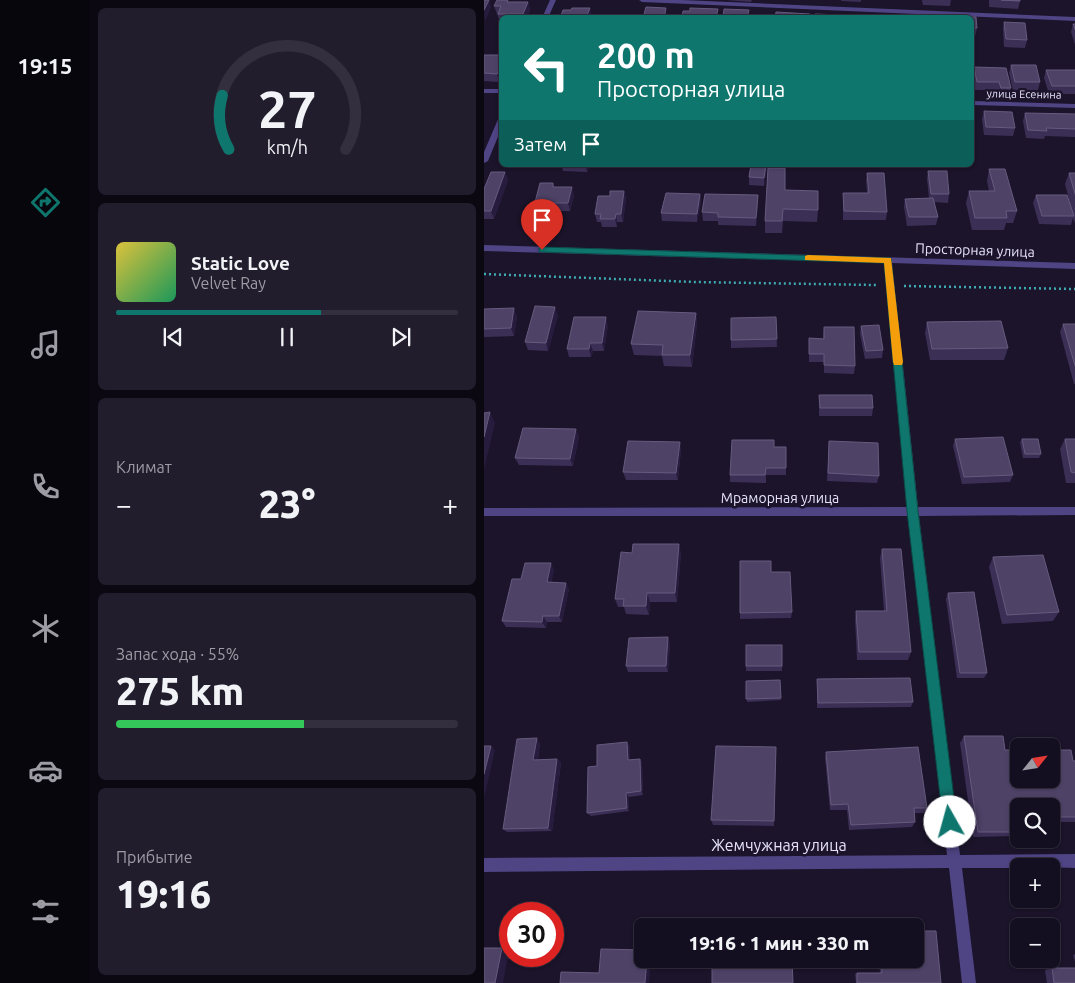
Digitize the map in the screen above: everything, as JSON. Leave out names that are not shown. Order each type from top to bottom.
[{"type":"street","points":[[546,15],[553,0]]},
{"type":"street","points":[[642,0],[1075,19]]},
{"type":"street","points":[[484,91],[499,91]]},
{"type":"street","name":"улица Есенина","points":[[974,103],[1075,106]]},
{"type":"street","points":[[484,161],[499,125]]},
{"type":"street","name":"Просторная улица","points":[[484,248],[1075,266]]},
{"type":"street","points":[[888,260],[913,511],[969,983]]},
{"type":"street","name":"Мраморная улица","points":[[484,512],[1075,511]]},
{"type":"street","name":"Жемчужная улица","points":[[484,865],[1075,861]]},
{"type":"path","points":[[484,274],[695,282],[1075,289]]},
{"type":"building","points":[[484,0],[489,0],[484,10]]},
{"type":"building","points":[[497,0],[528,2],[523,14],[498,14],[501,6],[494,6]]},
{"type":"building","points":[[646,7],[666,8],[665,15],[644,15]]},
{"type":"building","points":[[572,8],[590,8],[587,15],[561,15],[563,10],[571,10]]},
{"type":"building","points":[[690,8],[718,9],[717,15],[682,15],[683,11],[690,11]]},
{"type":"building","points":[[724,9],[749,10],[748,15],[723,15]]},
{"type":"building","points":[[776,12],[810,14],[810,15],[776,15]]},
{"type":"building","points":[[974,17],[976,17],[977,28],[974,28]]},
{"type":"building","points":[[1004,22],[1025,23],[1027,40],[1006,39]]},
{"type":"building","points":[[484,55],[499,55],[499,70],[497,74],[484,73]]},
{"type":"building","points":[[1011,65],[1036,65],[1040,82],[1015,82]]},
{"type":"building","points":[[974,67],[1006,68],[1011,88],[1001,88],[999,82],[977,82]]},
{"type":"building","points":[[1046,70],[1076,70],[1076,86],[1052,86]]},
{"type":"building","points":[[984,111],[1012,112],[1015,128],[986,127]]},
{"type":"building","points":[[1025,113],[1076,114],[1076,129],[1046,128],[1047,131],[1028,130]]},
{"type":"building","points":[[751,167],[766,167],[764,178],[749,177]]},
{"type":"building","points":[[768,168],[785,168],[785,190],[818,191],[818,210],[783,209],[782,221],[765,221]]},
{"type":"building","points":[[989,169],[1005,169],[1017,211],[1006,211],[1007,218],[975,218],[969,191],[995,191]]},
{"type":"building","points":[[928,171],[947,171],[949,194],[931,194]]},
{"type":"building","points":[[491,172],[505,172],[491,211],[484,211],[484,189]]},
{"type":"building","points":[[867,173],[884,173],[887,212],[844,211],[843,193],[869,193]]},
{"type":"building","points":[[1069,173],[1076,173],[1076,197]]},
{"type":"building","points":[[540,183],[553,183],[553,187],[572,187],[568,203],[547,203],[546,207],[534,206]]},
{"type":"building","points":[[610,191],[624,191],[621,214],[616,214],[615,219],[600,219],[601,214],[595,214],[598,196],[610,196]]},
{"type":"building","points":[[666,193],[700,194],[697,214],[661,213]]},
{"type":"building","points":[[705,194],[758,195],[756,218],[718,217],[718,213],[702,212]]},
{"type":"building","points":[[1036,195],[1067,195],[1074,216],[1042,216]]},
{"type":"building","points":[[933,198],[938,217],[909,217],[905,199]]},
{"type":"building","points":[[535,306],[555,307],[546,343],[525,342]]},
{"type":"building","points":[[514,308],[511,328],[484,329],[484,309]]},
{"type":"building","points":[[638,311],[696,313],[690,355],[662,355],[663,345],[631,344]]},
{"type":"building","points":[[574,317],[606,317],[602,343],[590,343],[589,349],[567,349]]},
{"type":"building","points":[[776,317],[777,339],[731,340],[731,318]]},
{"type":"building","points":[[1001,321],[1008,348],[932,349],[927,322]]},
{"type":"building","points":[[1063,324],[1076,324],[1076,369]]},
{"type":"building","points":[[879,325],[883,350],[866,351],[861,326]]},
{"type":"building","points":[[824,327],[854,327],[855,366],[824,365],[824,354],[809,354],[809,338],[824,339]]},
{"type":"building","points":[[819,395],[872,395],[873,408],[820,408]]},
{"type":"building","points":[[490,412],[484,437],[484,413]]},
{"type":"building","points":[[523,428],[576,429],[570,459],[515,458]]},
{"type":"building","points":[[1003,437],[1013,475],[964,477],[955,439]]},
{"type":"building","points":[[1022,439],[1038,439],[1041,454],[1025,454]]},
{"type":"building","points":[[1065,439],[1076,439],[1076,473],[1071,472]]},
{"type":"building","points":[[732,440],[774,440],[774,447],[786,447],[786,468],[766,468],[765,475],[730,475]]},
{"type":"building","points":[[628,441],[680,442],[676,473],[623,472]]},
{"type":"building","points":[[829,441],[878,443],[879,476],[828,473]]},
{"type":"building","points":[[633,544],[679,544],[675,593],[647,593],[646,606],[623,606],[624,599],[615,599],[621,552],[632,553]]},
{"type":"building","points":[[882,549],[901,549],[911,652],[859,652],[856,611],[887,611]]},
{"type":"building","points":[[1043,555],[1059,612],[1007,615],[993,557]]},
{"type":"building","points":[[740,561],[771,561],[771,572],[790,572],[792,612],[740,613]]},
{"type":"building","points":[[525,563],[551,563],[547,582],[566,583],[559,616],[543,616],[542,622],[502,621],[512,579],[521,579]]},
{"type":"building","points":[[974,592],[987,673],[960,673],[948,593]]},
{"type":"building","points":[[668,637],[666,666],[626,666],[629,638]]},
{"type":"building","points":[[746,645],[782,645],[782,666],[746,666]]},
{"type":"building","points":[[910,678],[913,702],[818,703],[817,679]]},
{"type":"building","points":[[780,680],[781,698],[746,699],[746,681]]},
{"type":"building","points":[[964,736],[1003,736],[1005,750],[1010,750],[1010,788],[1060,788],[1060,750],[1071,750],[1073,761],[1076,761],[1076,817],[1060,817],[1060,798],[1010,798],[1010,832],[978,832]]},
{"type":"building","points":[[537,738],[533,760],[557,759],[548,828],[503,829],[517,739]]},
{"type":"building","points":[[627,742],[628,760],[640,759],[641,791],[626,793],[627,808],[587,813],[588,767],[597,766],[597,745]]},
{"type":"building","points":[[484,746],[491,746],[484,774]]},
{"type":"building","points":[[716,746],[776,747],[774,821],[711,820]]},
{"type":"building","points":[[918,747],[927,808],[914,808],[915,822],[851,825],[848,804],[831,805],[826,752]]},
{"type":"building","points":[[924,931],[936,931],[941,983],[857,983],[857,973],[882,973],[882,968],[924,968]]},
{"type":"building","points":[[484,948],[499,948],[499,963],[495,983],[484,983]]},
{"type":"building","points":[[601,949],[634,950],[634,968],[646,968],[645,983],[560,983],[561,972],[599,973]]},
{"type":"building","points":[[712,968],[792,968],[793,983],[712,983]]},
{"type":"building","points":[[1052,968],[1076,968],[1076,983],[1054,983]]},
{"type":"slow traffic","points":[[808,258],[888,260],[898,362]]},
{"type":"route","points":[[542,250],[888,260],[913,511],[950,822]]}]
